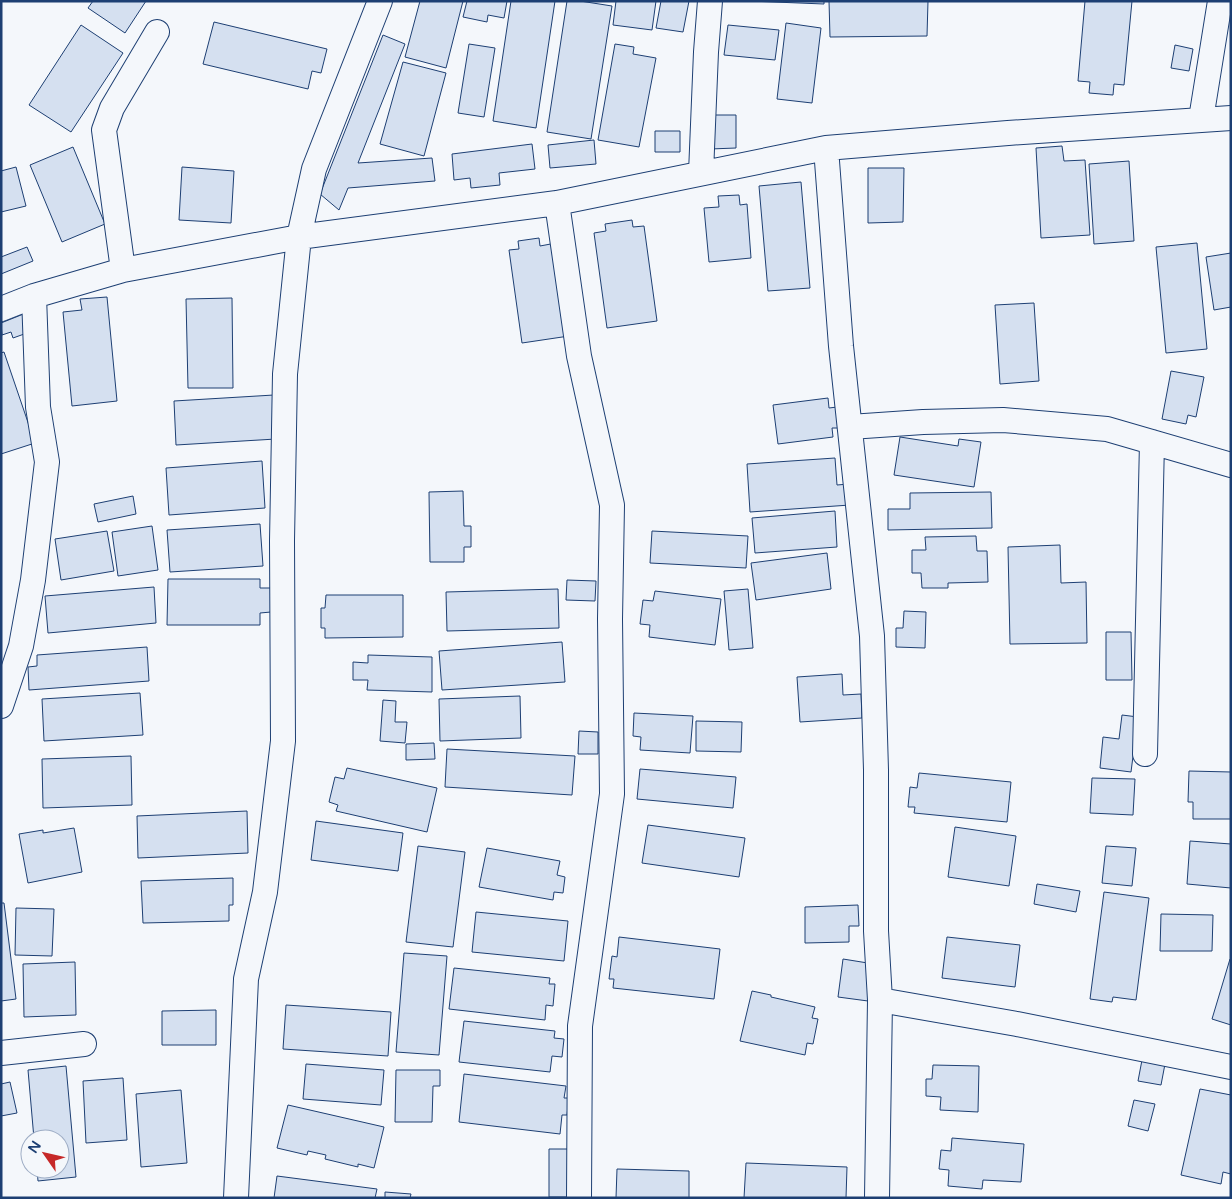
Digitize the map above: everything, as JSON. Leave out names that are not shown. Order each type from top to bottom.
[{"type":"street","points":[[236,1198],[246,979],[265,892],[283,741],[282,541],[285,374],[298,237],[314,169],[380,1]]},
{"type":"street","points":[[701,173],[710,1]]},
{"type":"street","points":[[1201,119],[1220,1]]},
{"type":"street","points":[[123,270],[104,130],[112,108],[157,32]]},
{"type":"street","points":[[1,309],[34,296],[123,270],[298,237],[557,202],[826,148],[1231,118]]},
{"type":"street","points":[[826,148],[841,346],[872,636],[876,770],[876,931],[880,1000],[878,1198]]},
{"type":"street","points":[[557,202],[579,356],[612,505],[610,619],[612,794],[580,1026],[579,1198]]},
{"type":"street","points":[[1,706],[21,646],[35,562],[47,462],[38,407],[34,296]]},
{"type":"street","points":[[850,427],[923,422],[1003,420],[1107,430],[1231,465]]},
{"type":"street","points":[[1145,754],[1152,442]]},
{"type":"street","points":[[880,1000],[1017,1024],[1231,1067]]},
{"type":"street","points":[[1,1053],[84,1044]]},
{"type":"building","points":[[93,1],[146,1],[125,33],[88,8]]},
{"type":"building","points":[[420,1],[463,1],[446,68],[405,57]]},
{"type":"building","points":[[467,1],[507,1],[504,18],[488,15],[487,22],[463,17]]},
{"type":"building","points":[[511,1],[555,1],[536,128],[493,121]]},
{"type":"building","points":[[567,1],[612,6],[591,139],[547,132]]},
{"type":"building","points":[[616,1],[656,1],[652,30],[613,25]]},
{"type":"building","points":[[661,1],[689,1],[683,32],[656,28]]},
{"type":"building","points":[[749,1],[824,1],[824,4]]},
{"type":"building","points":[[829,1],[928,1],[927,36],[830,37]]},
{"type":"building","points":[[1085,1],[1132,1],[1124,85],[1114,84],[1113,95],[1089,93],[1090,82],[1078,81]]},
{"type":"building","points":[[214,22],[327,49],[321,73],[312,71],[308,89],[203,64]]},
{"type":"building","points":[[786,23],[821,28],[812,103],[777,99]]},
{"type":"building","points":[[81,25],[123,53],[71,132],[29,105]]},
{"type":"building","points":[[728,25],[779,30],[775,60],[724,55]]},
{"type":"building","points":[[383,35],[405,44],[358,163],[432,158],[435,181],[348,188],[339,210],[320,194]]},
{"type":"building","points":[[469,44],[495,48],[484,117],[458,113]]},
{"type":"building","points":[[615,44],[634,47],[633,54],[656,58],[639,147],[598,140]]},
{"type":"building","points":[[1175,45],[1193,49],[1189,71],[1171,68]]},
{"type":"building","points":[[403,62],[446,73],[424,156],[380,144]]},
{"type":"building","points":[[710,115],[736,115],[736,148],[710,149]]},
{"type":"building","points":[[655,131],[680,131],[680,152],[655,152]]},
{"type":"building","points":[[594,140],[596,164],[550,168],[548,145]]},
{"type":"building","points":[[532,144],[535,169],[499,173],[500,185],[471,188],[470,178],[454,180],[452,154]]},
{"type":"building","points":[[1062,146],[1064,161],[1085,160],[1090,235],[1041,238],[1036,148]]},
{"type":"building","points":[[73,147],[105,224],[62,242],[30,165]]},
{"type":"building","points":[[1129,161],[1134,241],[1094,244],[1089,164]]},
{"type":"building","points":[[16,167],[26,206],[1,212],[1,171]]},
{"type":"building","points":[[182,167],[234,171],[231,223],[179,220]]},
{"type":"building","points":[[868,168],[904,168],[903,222],[868,223]]},
{"type":"building","points":[[801,182],[810,288],[768,291],[759,186]]},
{"type":"building","points":[[739,195],[740,205],[747,204],[751,258],[709,262],[704,208],[719,207],[718,196]]},
{"type":"building","points":[[632,220],[633,227],[644,226],[657,321],[607,328],[594,233],[606,231],[605,224]]},
{"type":"building","points":[[539,238],[540,246],[556,243],[569,336],[522,343],[509,250],[519,249],[518,241]]},
{"type":"building","points":[[1197,243],[1207,349],[1166,353],[1156,247]]},
{"type":"building","points":[[27,247],[33,261],[1,274],[1,257]]},
{"type":"building","points":[[1231,253],[1231,307],[1214,310],[1206,257]]},
{"type":"building","points":[[107,297],[117,401],[72,406],[63,312],[82,310],[80,299]]},
{"type":"building","points":[[232,298],[233,388],[188,388],[186,299]]},
{"type":"building","points":[[1034,303],[1039,381],[1000,384],[995,305]]},
{"type":"building","points":[[26,313],[27,333],[13,338],[11,332],[2,335],[1,323]]},
{"type":"building","points":[[4,352],[35,443],[1,454],[1,353]]},
{"type":"building","points":[[1171,371],[1204,377],[1196,417],[1188,415],[1186,424],[1162,419]]},
{"type":"building","points":[[274,395],[276,439],[176,445],[174,401]]},
{"type":"building","points":[[828,398],[829,408],[837,407],[840,428],[832,428],[833,437],[778,444],[773,405]]},
{"type":"building","points":[[900,437],[958,446],[959,439],[981,442],[974,487],[894,475]]},
{"type":"building","points":[[835,458],[837,485],[849,484],[850,505],[750,512],[747,464]]},
{"type":"building","points":[[262,461],[265,508],[169,515],[166,468]]},
{"type":"building","points":[[463,491],[464,526],[471,526],[471,547],[464,547],[464,562],[430,562],[429,492]]},
{"type":"building","points":[[991,492],[992,528],[888,530],[888,509],[910,509],[910,493]]},
{"type":"building","points":[[133,496],[136,514],[98,522],[94,504]]},
{"type":"building","points":[[835,511],[837,547],[755,553],[752,518]]},
{"type":"building","points":[[260,524],[263,566],[170,572],[167,530]]},
{"type":"building","points":[[152,526],[158,570],[118,576],[112,532]]},
{"type":"building","points":[[107,531],[114,571],[61,580],[55,539]]},
{"type":"building","points":[[652,531],[748,536],[746,568],[650,563]]},
{"type":"building","points":[[976,536],[977,551],[987,551],[988,582],[948,583],[948,588],[922,588],[921,573],[912,573],[912,550],[926,550],[925,537]]},
{"type":"building","points":[[1060,545],[1061,583],[1086,582],[1087,643],[1010,644],[1008,547]]},
{"type":"building","points":[[827,553],[831,589],[756,600],[751,563]]},
{"type":"building","points":[[168,579],[260,579],[260,588],[271,588],[271,612],[260,613],[260,625],[167,625]]},
{"type":"building","points":[[567,580],[596,581],[595,601],[566,600]]},
{"type":"building","points":[[154,587],[156,623],[48,633],[45,596]]},
{"type":"building","points":[[558,589],[559,628],[447,631],[446,592]]},
{"type":"building","points":[[748,589],[753,648],[729,650],[724,591]]},
{"type":"building","points":[[655,591],[721,599],[715,645],[649,637],[650,625],[640,624],[643,600],[653,601]]},
{"type":"building","points":[[326,595],[403,595],[403,637],[325,638],[325,628],[321,628],[321,608],[325,608]]},
{"type":"building","points":[[904,611],[926,612],[925,648],[896,647],[896,628],[903,628]]},
{"type":"building","points":[[1106,632],[1131,632],[1132,680],[1106,680]]},
{"type":"building","points":[[562,642],[565,682],[442,690],[439,651]]},
{"type":"building","points":[[147,647],[149,681],[29,690],[28,667],[37,666],[37,655]]},
{"type":"building","points":[[368,655],[432,657],[432,692],[367,690],[368,680],[353,680],[353,662],[368,663]]},
{"type":"building","points":[[842,674],[843,695],[861,694],[862,718],[800,722],[797,677]]},
{"type":"building","points":[[140,693],[143,735],[44,741],[42,699]]},
{"type":"building","points":[[520,696],[521,738],[440,741],[439,699]]},
{"type":"building","points":[[383,700],[396,701],[395,722],[407,722],[405,743],[380,741]]},
{"type":"building","points":[[634,713],[693,716],[690,753],[640,750],[641,737],[633,736]]},
{"type":"building","points":[[1122,715],[1138,717],[1131,772],[1100,768],[1103,737],[1119,739]]},
{"type":"building","points":[[696,721],[742,722],[741,752],[696,751]]},
{"type":"building","points":[[579,731],[598,732],[598,754],[578,754]]},
{"type":"building","points":[[434,743],[435,759],[406,760],[406,744]]},
{"type":"building","points":[[447,749],[575,756],[572,795],[445,787]]},
{"type":"building","points":[[131,756],[132,805],[43,808],[42,759]]},
{"type":"building","points":[[347,768],[437,788],[427,832],[336,811],[338,805],[329,802],[335,777],[344,779]]},
{"type":"building","points":[[640,769],[736,777],[733,808],[637,799]]},
{"type":"building","points":[[1189,771],[1231,772],[1231,819],[1193,819],[1193,802],[1188,802]]},
{"type":"building","points":[[919,773],[1011,782],[1007,822],[914,813],[915,807],[908,807],[910,787],[917,788]]},
{"type":"building","points":[[1092,778],[1135,779],[1133,815],[1090,813]]},
{"type":"building","points":[[247,811],[248,853],[138,858],[137,816]]},
{"type":"building","points":[[316,821],[403,833],[398,871],[311,860]]},
{"type":"building","points":[[648,825],[745,838],[739,877],[642,863]]},
{"type":"building","points":[[955,827],[1016,836],[1009,886],[948,877]]},
{"type":"building","points":[[74,828],[82,872],[28,883],[19,834],[43,830],[43,833]]},
{"type":"building","points":[[1190,841],[1231,844],[1231,888],[1187,884]]},
{"type":"building","points":[[418,846],[465,852],[453,947],[406,942]]},
{"type":"building","points":[[1106,846],[1136,848],[1132,886],[1102,883]]},
{"type":"building","points":[[487,848],[560,861],[557,875],[565,877],[563,893],[554,892],[553,900],[479,887]]},
{"type":"building","points":[[233,878],[233,905],[229,905],[229,921],[143,923],[141,881]]},
{"type":"building","points":[[1037,884],[1080,891],[1076,912],[1034,904]]},
{"type":"building","points":[[1104,892],[1149,898],[1136,1000],[1113,997],[1112,1002],[1090,999]]},
{"type":"building","points":[[1,903],[4,903],[16,999],[1,1001]]},
{"type":"building","points":[[858,905],[859,926],[849,926],[849,942],[805,943],[805,907]]},
{"type":"building","points":[[16,908],[54,909],[52,956],[15,955]]},
{"type":"building","points":[[476,912],[568,921],[564,961],[472,952]]},
{"type":"building","points":[[1161,914],[1213,915],[1212,951],[1160,951]]},
{"type":"building","points":[[619,937],[720,949],[714,999],[613,988],[614,979],[609,979],[612,956],[617,957]]},
{"type":"building","points":[[947,937],[1020,945],[1015,987],[942,978]]},
{"type":"building","points":[[404,953],[447,956],[439,1055],[396,1052]]},
{"type":"building","points":[[843,959],[874,964],[868,1001],[838,997]]},
{"type":"building","points":[[1231,960],[1231,1025],[1212,1019]]},
{"type":"building","points":[[75,962],[76,1015],[24,1017],[23,964]]},
{"type":"building","points":[[454,968],[550,978],[549,984],[555,984],[553,1006],[546,1005],[545,1020],[449,1009]]},
{"type":"building","points":[[752,991],[815,1007],[812,1018],[818,1019],[813,1044],[807,1043],[805,1055],[740,1041]]},
{"type":"building","points":[[286,1005],[391,1012],[388,1056],[283,1049]]},
{"type":"building","points":[[216,1010],[216,1045],[162,1045],[162,1011]]},
{"type":"building","points":[[464,1021],[555,1031],[554,1038],[564,1039],[562,1057],[552,1056],[550,1072],[459,1062]]},
{"type":"building","points":[[1142,1060],[1165,1064],[1161,1085],[1138,1081]]},
{"type":"building","points":[[306,1064],[384,1070],[381,1105],[303,1099]]},
{"type":"building","points":[[933,1065],[979,1066],[978,1112],[940,1110],[941,1097],[926,1096],[926,1079],[932,1079]]},
{"type":"building","points":[[66,1066],[76,1177],[70,1178],[70,1129],[33,1129],[28,1070]]},
{"type":"building","points":[[396,1070],[440,1070],[440,1086],[433,1086],[432,1122],[395,1122]]},
{"type":"building","points":[[464,1074],[566,1086],[564,1098],[569,1098],[567,1115],[562,1115],[560,1134],[459,1122]]},
{"type":"building","points":[[123,1078],[127,1140],[86,1143],[83,1081]]},
{"type":"building","points":[[10,1082],[17,1113],[1,1116],[1,1084]]},
{"type":"building","points":[[1200,1089],[1231,1095],[1231,1174],[1223,1172],[1221,1184],[1181,1175]]},
{"type":"building","points":[[181,1090],[187,1163],[141,1167],[136,1094]]},
{"type":"building","points":[[1134,1100],[1155,1104],[1148,1131],[1128,1126]]},
{"type":"building","points":[[288,1105],[384,1127],[374,1168],[358,1164],[358,1167],[325,1159],[326,1155],[308,1151],[307,1155],[277,1148]]},
{"type":"building","points":[[952,1138],[1024,1144],[1021,1182],[983,1180],[982,1189],[948,1186],[949,1170],[939,1169],[941,1150],[951,1151]]},
{"type":"building","points":[[549,1149],[574,1149],[574,1197],[549,1197]]},
{"type":"building","points":[[746,1163],[847,1167],[846,1198],[744,1198]]},
{"type":"building","points":[[617,1169],[689,1171],[689,1198],[616,1198]]},
{"type":"building","points":[[277,1176],[377,1189],[375,1198],[274,1198]]},
{"type":"building","points":[[38,1179],[57,1179],[38,1181]]},
{"type":"building","points":[[385,1192],[411,1194],[410,1198],[385,1198]]}]
